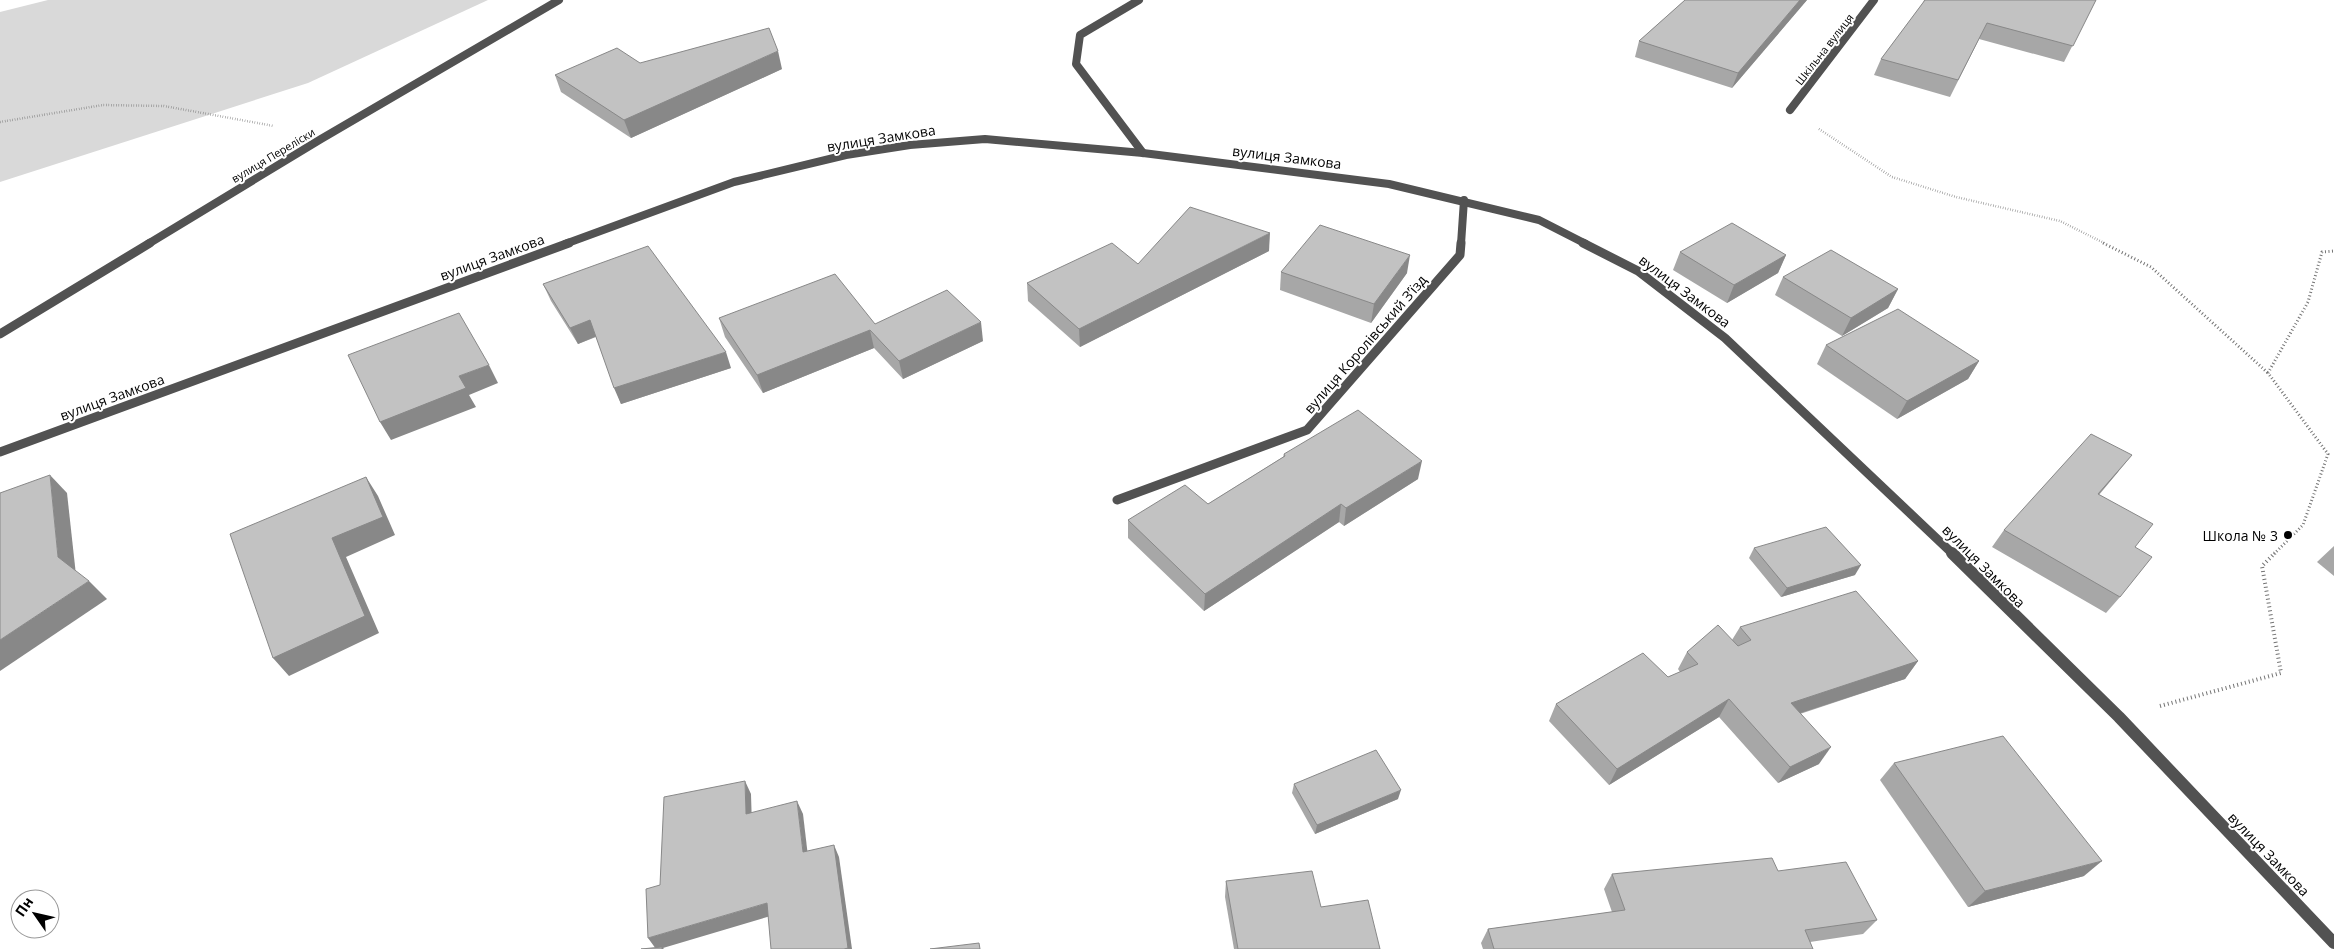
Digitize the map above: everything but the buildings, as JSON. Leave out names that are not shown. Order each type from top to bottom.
[{"type":"street","name":"вулиця Переліски","points":[[0,334],[321,139],[560,0]]},
{"type":"street","points":[[1140,0],[1080,35],[1076,64],[1143,153]]},
{"type":"street","name":"Шкільна вулиця","points":[[1790,110],[1874,0]]},
{"type":"street","name":"вулиця Замкова","points":[[0,452],[734,182],[846,155],[910,145],[985,139],[1143,153],[1388,184],[1464,200],[1540,220],[1638,271],[1725,338],[1907,509],[2119,717],[2334,943]]},
{"type":"street","name":"вулиця Королівський Зʼїзд","points":[[1117,500],[1307,430],[1460,255],[1464,200]]},
{"type":"path","points":[[0,122],[103,105],[164,106],[275,127],[321,139]]},
{"type":"path","points":[[1790,110],[1892,177],[1956,198],[2060,221],[2150,267],[2268,373],[2328,454],[2303,525],[2262,566],[2281,673],[2119,717]]},
{"type":"path","points":[[2268,373],[2308,302],[2322,252],[2334,251]]},
{"type":"shaded area","points":[[48,0],[488,0],[308,83],[0,182],[0,12]]},
{"type":"place","name":"Школа № 3","points":[[2288,535]]}]
